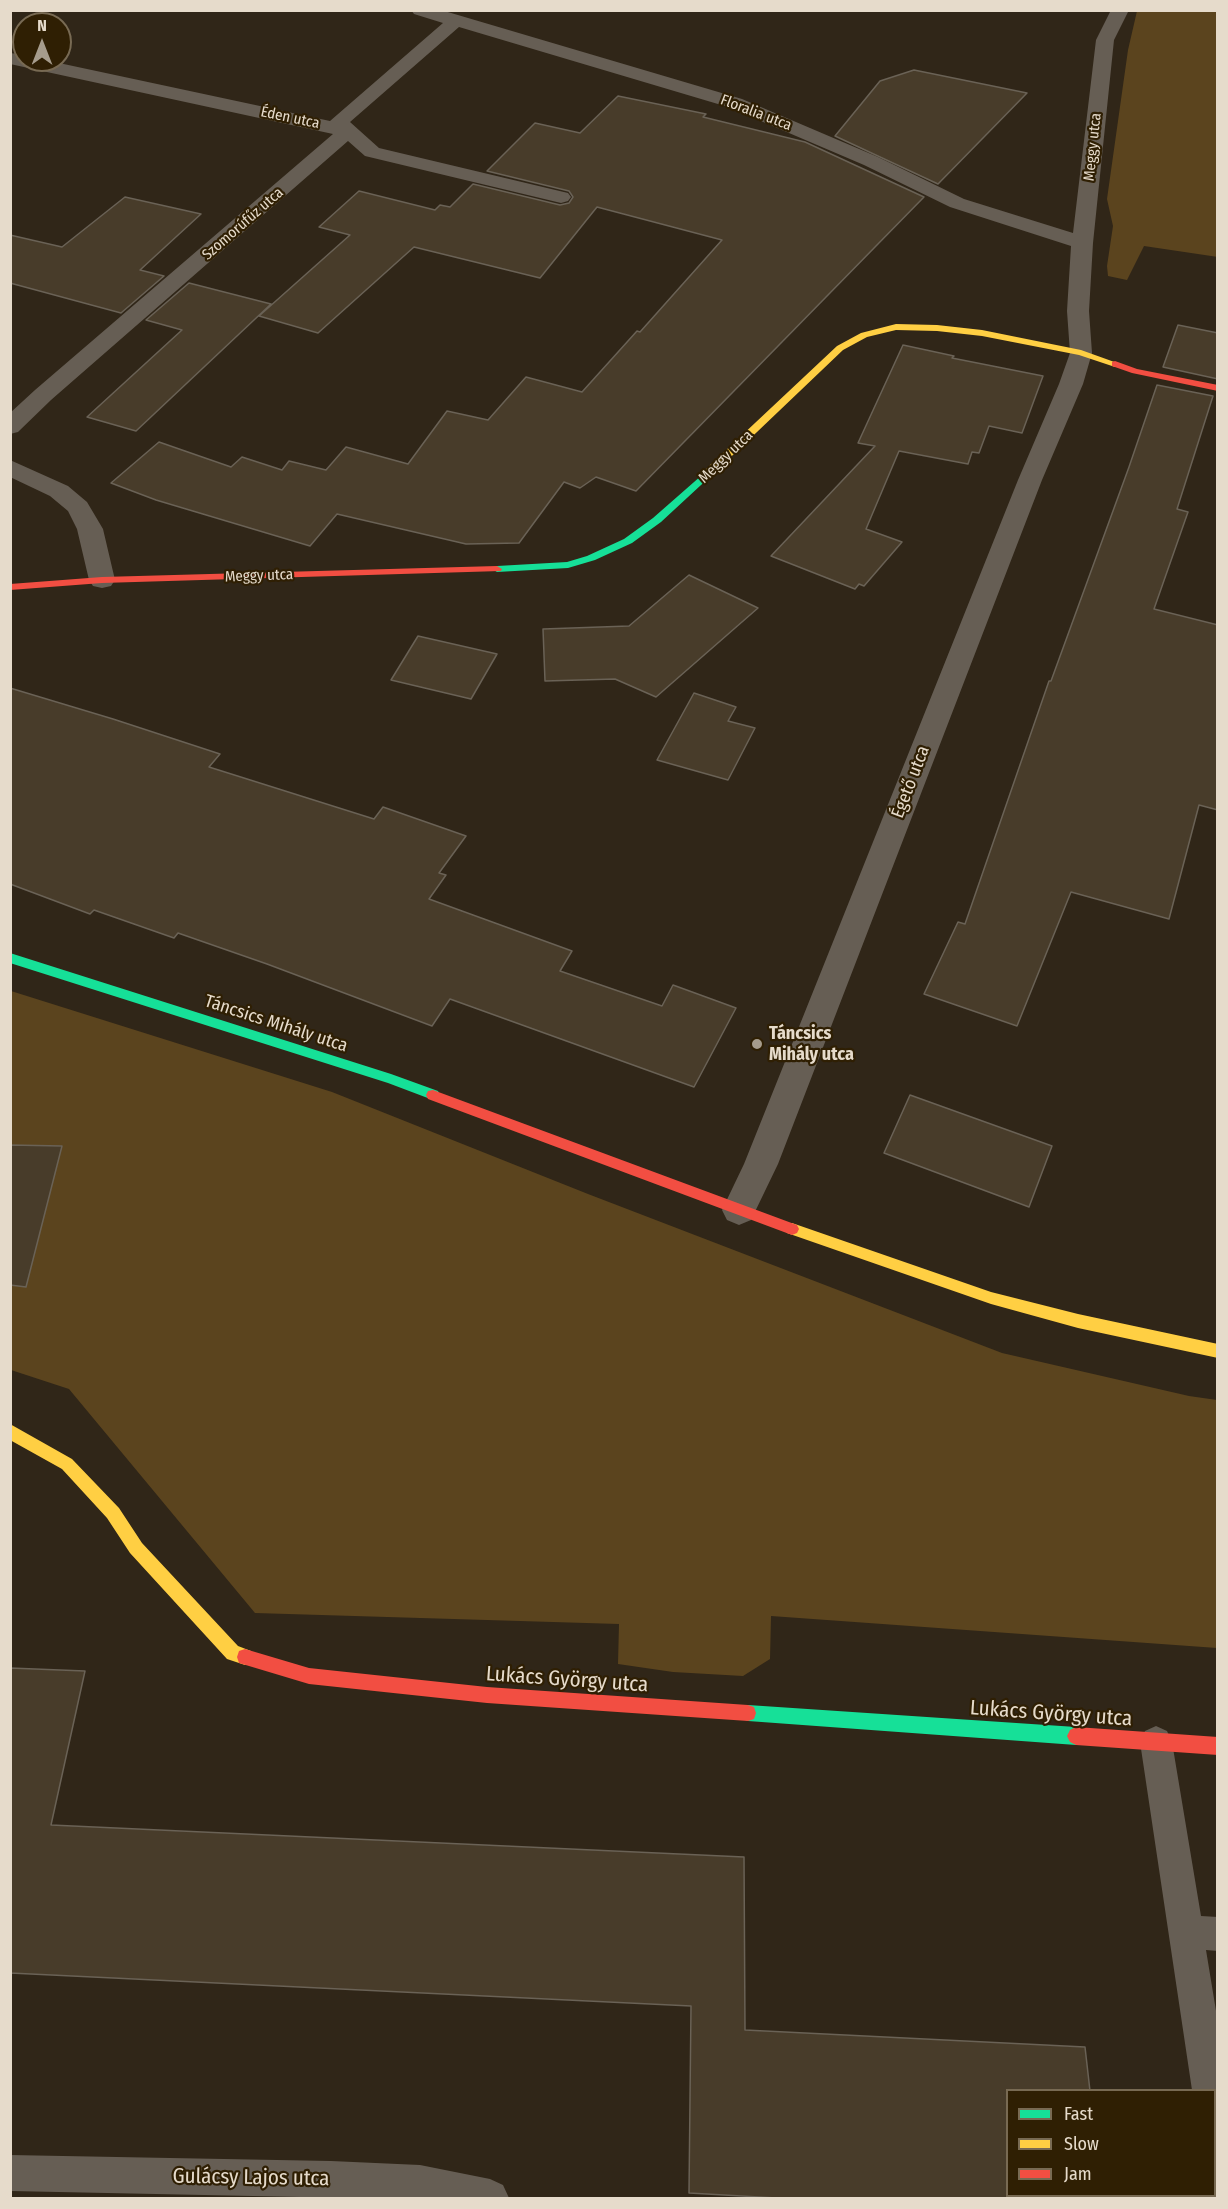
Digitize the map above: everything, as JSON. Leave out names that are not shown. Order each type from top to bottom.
[{"type":"street","name":"Floralia utca","points":[[420,10],[735,103],[871,161],[957,203],[1082,243]]},
{"type":"street","name":"Meggy utca","points":[[10,587],[102,580],[537,568],[568,565],[591,558],[628,541],[657,520],[840,348],[864,335],[896,327],[937,328],[982,333],[1081,353],[1078,311],[1082,243],[1104,40],[1120,10]]},
{"type":"street","points":[[348,131],[339,122],[456,21]]},
{"type":"street","name":"Éden utca","points":[[10,58],[348,131],[372,152],[561,197]]},
{"type":"street","name":"Szomorúfűz utca","points":[[10,427],[43,395],[348,131]]},
{"type":"street","points":[[1081,353],[1135,371],[1218,388]]},
{"type":"street","name":"Égető utca","points":[[739,1210],[761,1164],[1030,480],[1071,384],[1081,353]]},
{"type":"street","points":[[10,467],[59,491],[78,507],[90,529],[102,580]]},
{"type":"street","name":"Táncsics Mihály utca","points":[[10,958],[391,1079],[739,1210],[991,1298],[1078,1321],[1216,1350]]},
{"type":"street","name":"Lukács György utca","points":[[10,1431],[67,1464],[113,1513],[136,1548],[233,1653],[309,1676],[487,1695],[1218,1746]]},
{"type":"lane","points":[[1156,1742],[1202,1933],[1210,2089]]},
{"type":"lane","name":"Gulácsy Lajos utca","points":[[10,2173],[387,2182],[420,2184],[490,2199]]},
{"type":"shaded area","points":[[1137,11],[1217,11],[1218,257],[1144,246],[1127,280],[1108,276],[1107,266],[1113,226],[1107,199],[1128,50]]},
{"type":"shaded area","points":[[11,991],[332,1092],[588,1194],[1002,1353],[1189,1396],[1217,1400],[1217,1648],[771,1616],[770,1659],[743,1676],[673,1672],[618,1664],[619,1624],[255,1613],[69,1389],[11,1370]]},
{"type":"building","points":[[914,70],[1027,93],[938,184],[835,136],[880,81]]},
{"type":"building","points":[[618,96],[706,114],[703,117],[805,142],[924,197],[636,491],[596,477],[580,488],[564,482],[519,543],[466,544],[337,514],[310,546],[156,500],[111,483],[159,442],[231,467],[242,457],[282,470],[289,461],[326,470],[346,447],[408,464],[447,411],[488,420],[526,377],[582,392],[637,331],[640,332],[722,240],[597,207],[540,278],[414,247],[318,333],[259,316],[350,235],[319,227],[359,191],[435,210],[440,205],[450,207],[473,184],[560,205],[569,203],[573,197],[569,191],[487,171],[535,123],[580,133]]},
{"type":"building","points":[[125,197],[201,214],[140,270],[164,276],[121,313],[10,283],[10,235],[62,247]]},
{"type":"building","points":[[189,283],[271,304],[136,431],[87,417],[182,330],[146,320]]},
{"type":"building","points":[[1178,325],[1218,333],[1218,379],[1163,367]]},
{"type":"building","points":[[903,345],[954,356],[952,358],[1043,376],[1022,433],[989,426],[979,453],[972,452],[968,464],[899,451],[866,529],[902,542],[864,586],[859,584],[855,589],[771,556],[875,446],[858,443]]},
{"type":"building","points":[[1157,385],[1213,396],[1177,509],[1188,512],[1154,609],[1218,625],[1218,810],[1199,805],[1169,919],[1071,892],[1017,1026],[924,994],[958,922],[965,924],[1049,681],[1051,681]]},
{"type":"building","points":[[689,575],[758,608],[656,697],[615,679],[545,681],[543,629],[629,626]]},
{"type":"building","points":[[418,636],[497,654],[471,699],[391,680]]},
{"type":"building","points":[[10,688],[220,754],[209,767],[374,819],[383,807],[466,836],[439,873],[446,875],[429,899],[572,951],[560,971],[662,1006],[673,985],[736,1008],[694,1087],[450,999],[432,1026],[178,933],[174,938],[94,910],[90,914],[10,884]]},
{"type":"building","points":[[694,693],[736,707],[728,721],[755,728],[728,780],[657,760]]},
{"type":"building","points":[[910,1095],[1052,1146],[1029,1207],[884,1153]]},
{"type":"building","points":[[10,1145],[62,1146],[26,1287],[10,1285]]},
{"type":"building","points":[[10,1668],[85,1671],[51,1825],[744,1857],[745,2030],[1085,2047],[1090,2089],[1006,2089],[1006,2197],[1008,2199],[794,2199],[689,2193],[691,2006],[10,1973]]},
{"type":"traffic: fast","points":[[497,569],[568,565],[591,558],[628,541],[657,520],[710,471]]},
{"type":"traffic: fast","points":[[10,958],[391,1079],[433,1095]]},
{"type":"traffic: fast","points":[[748,1713],[1076,1736]]},
{"type":"traffic: slow","points":[[710,471],[840,348],[864,335],[896,327],[937,328],[982,333],[1081,353],[1115,364]]},
{"type":"traffic: slow","points":[[792,1229],[991,1298],[1078,1321],[1218,1351]]},
{"type":"traffic: slow","points":[[10,1431],[67,1464],[113,1513],[136,1548],[233,1653],[245,1657]]},
{"type":"traffic: jam","points":[[1115,364],[1135,371],[1218,388]]},
{"type":"traffic: jam","points":[[10,587],[102,580],[497,569]]},
{"type":"traffic: jam","points":[[433,1095],[792,1229]]},
{"type":"traffic: jam","points":[[245,1657],[309,1676],[487,1695],[748,1713]]},
{"type":"traffic: jam","points":[[1076,1736],[1218,1746]]},
{"type":"place","name":"Táncsics Mihály utca","points":[[757,1044]]}]
